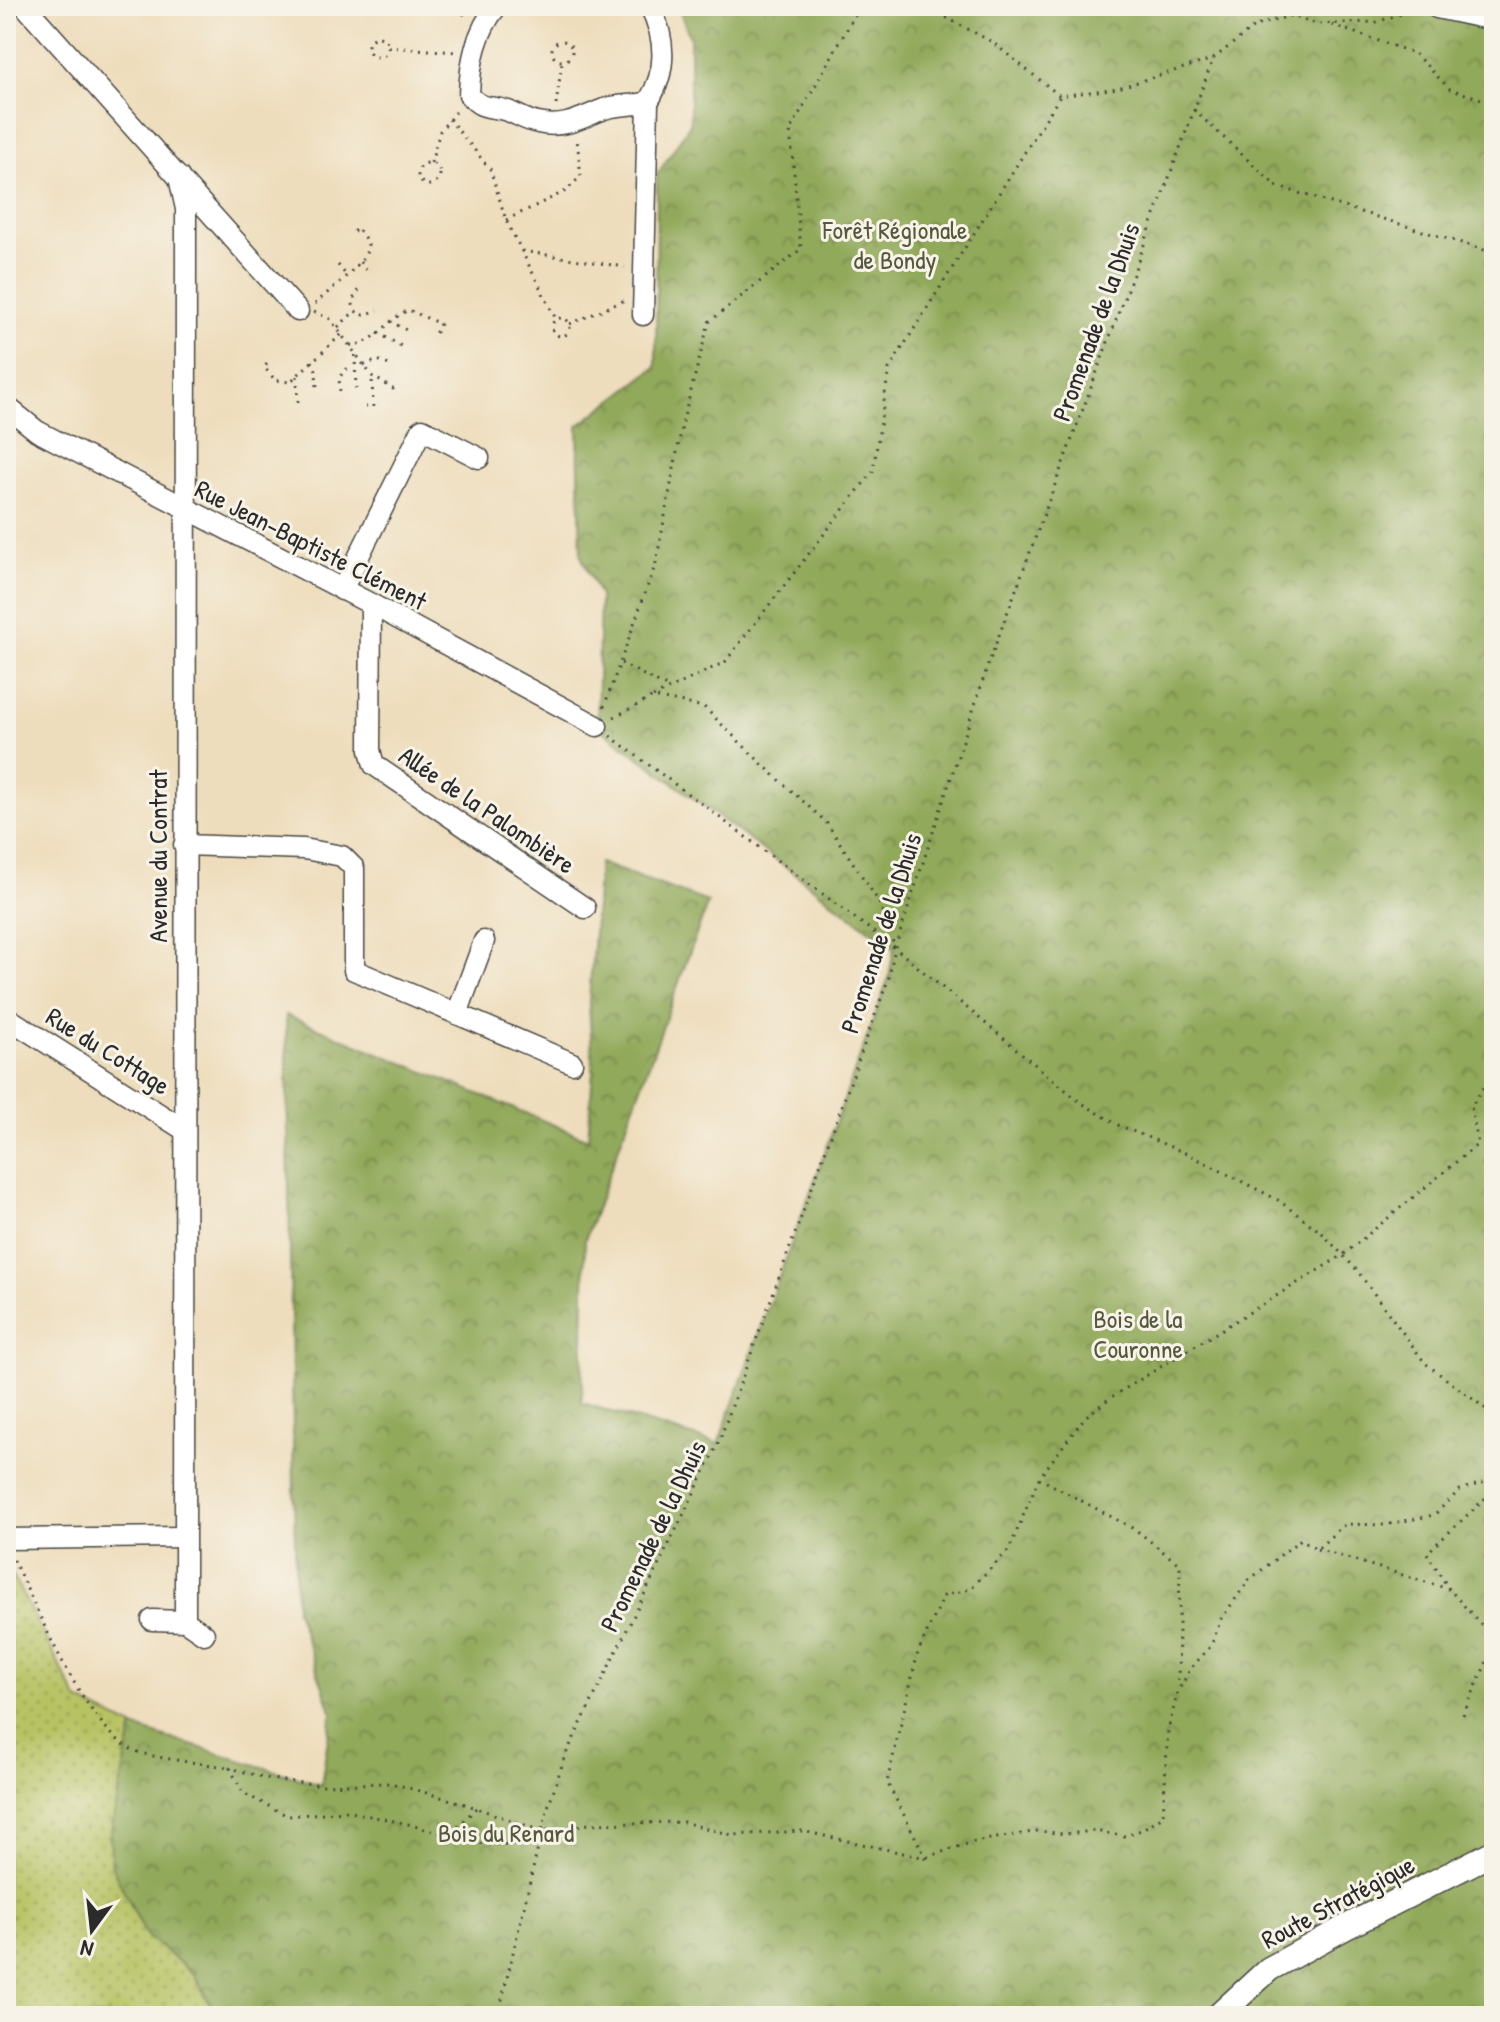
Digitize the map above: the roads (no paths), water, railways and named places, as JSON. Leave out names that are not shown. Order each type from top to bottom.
[{"type":"street","points":[[25,6],[298,311]]},
{"type":"street","points":[[643,315],[648,102],[662,74],[664,54],[662,37],[650,6]]},
{"type":"street","points":[[1437,6],[1494,18]]},
{"type":"street","points":[[491,14],[470,66],[469,95],[477,104],[506,110],[537,123],[554,125],[575,122],[606,108],[648,102]]},
{"type":"street","name":"Avenue du Contrat","points":[[179,177],[186,209],[185,1621]]},
{"type":"street","name":"Rue Jean-Baptiste Clément","points":[[6,406],[37,431],[371,604],[597,726]]},
{"type":"street","points":[[342,590],[422,429],[479,458]]},
{"type":"street","name":"Allée de la Palombière","points":[[371,604],[370,750],[374,765],[585,908]]},
{"type":"street","points":[[184,845],[304,849],[342,856],[354,868],[354,970],[572,1063]]},
{"type":"street","points":[[457,1014],[484,941]]},
{"type":"street","name":"Rue du Cottage","points":[[6,1017],[183,1129]]},
{"type":"street","points":[[8,1546],[184,1537]]},
{"type":"street","points":[[152,1620],[185,1621],[204,1634]]},
{"type":"street","name":"Route Stratégique","points":[[1218,2016],[1269,1969],[1494,1852]]},
{"type":"park label","name":"Forêt Régionale de Bondy","points":[[895,245]]},
{"type":"park label","name":"Bois de la Couronne","points":[[1138,1334]]},
{"type":"park label","name":"Bois du Renard","points":[[506,1833]]}]
